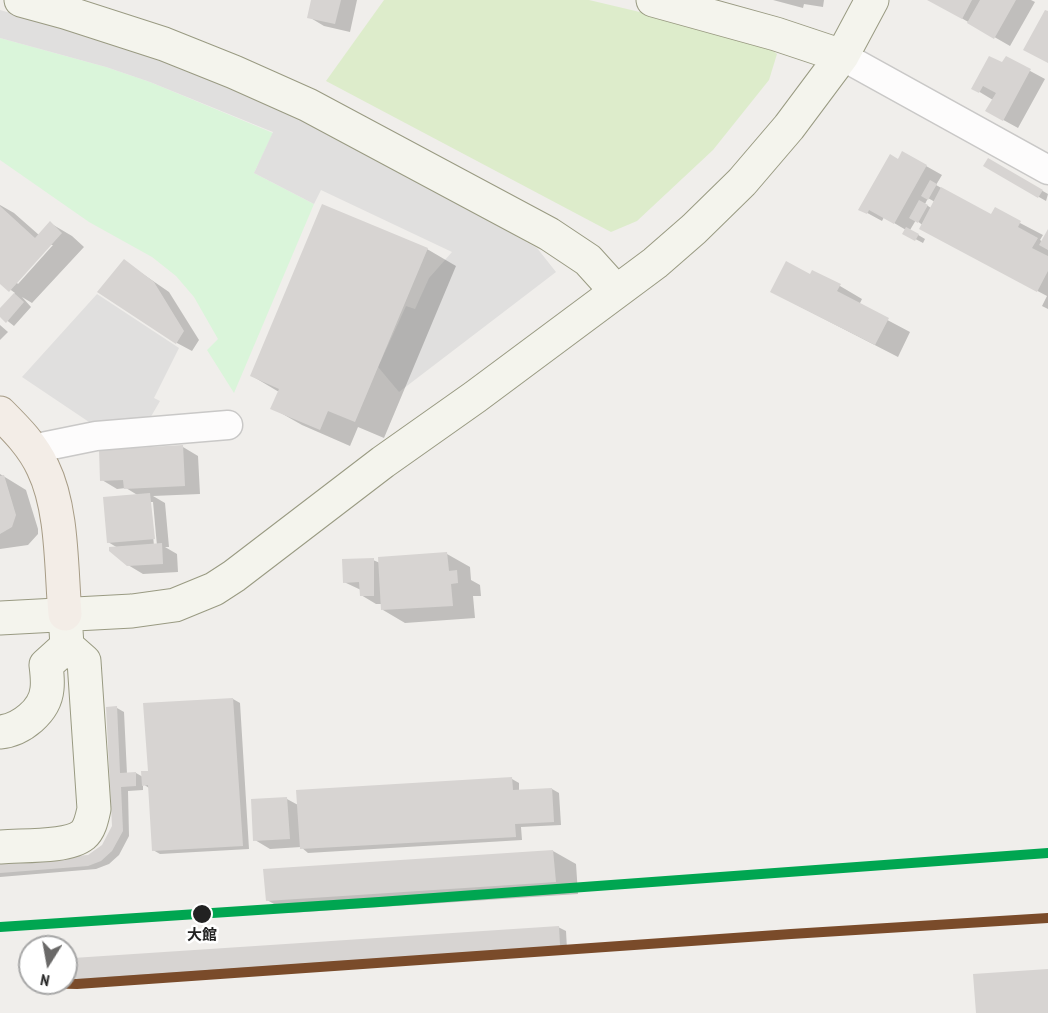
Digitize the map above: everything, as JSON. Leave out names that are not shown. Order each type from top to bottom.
[{"type":"main road","points":[[0,413],[19,432],[44,468],[55,505],[66,630]]},
{"type":"street","points":[[21,0],[164,44],[308,105],[549,234],[588,260],[616,291]]},
{"type":"street","points":[[653,0],[776,34],[842,56],[1048,170]]},
{"type":"street","points":[[0,618],[66,630],[132,611],[175,605],[214,589],[655,263],[694,230],[742,182],[789,127],[842,56],[872,0]]},
{"type":"street","points":[[32,449],[96,436],[228,425]]},
{"type":"street","points":[[0,732],[21,724],[34,715],[43,703],[47,690],[46,665],[66,630]]},
{"type":"street","points":[[0,846],[69,842],[84,834],[91,822],[94,809],[84,661],[66,630]]},
{"type":"green space","points":[[384,0],[589,0],[758,40],[777,54],[769,80],[713,150],[637,221],[611,232],[326,81]]},
{"type":"green space","points":[[0,38],[106,67],[150,82],[273,133],[254,173],[314,204],[234,393],[207,350],[218,339],[194,297],[176,276],[152,257],[89,222],[0,160]]},
{"type":"shaded area","points":[[0,10],[138,50],[286,111],[363,149],[537,248],[556,272],[399,392],[378,367],[406,306],[415,309],[429,278],[452,252],[321,190],[314,204],[254,173],[273,132],[150,82],[106,67],[0,38]]},
{"type":"shaded area","points":[[97,294],[179,348],[154,398],[160,401],[149,420],[89,422],[22,377]]},
{"type":"building","points":[[311,0],[341,0],[335,24],[307,18]]},
{"type":"building","points":[[927,0],[972,0],[962,19]]},
{"type":"building","points":[[980,0],[1016,0],[994,39],[967,23]]},
{"type":"building","points":[[1045,10],[1048,11],[1048,63],[1023,50]]},
{"type":"building","points":[[989,56],[1002,62],[1006,56],[1031,69],[1003,121],[985,111],[996,93],[983,86],[979,93],[971,89]]},
{"type":"building","points":[[902,151],[927,165],[894,224],[869,210],[867,214],[858,210],[890,154],[898,159]]},
{"type":"building","points":[[988,158],[1043,190],[1038,198],[983,166]]},
{"type":"building","points":[[930,180],[937,184],[928,200],[921,196]]},
{"type":"building","points":[[941,187],[991,214],[995,207],[1021,221],[1018,227],[1038,238],[1032,248],[1048,256],[1048,271],[1037,292],[919,229]]},
{"type":"building","points":[[919,200],[928,205],[918,223],[909,218]]},
{"type":"building","points":[[322,204],[428,248],[355,422],[328,411],[320,430],[270,409],[279,389],[250,376]]},
{"type":"building","points":[[0,206],[35,238],[50,221],[62,233],[9,292],[0,284]]},
{"type":"building","points":[[906,227],[919,234],[915,241],[902,234]]},
{"type":"building","points":[[1048,229],[1048,250],[1039,245]]},
{"type":"building","points":[[124,259],[154,282],[184,331],[176,344],[97,292]]},
{"type":"building","points":[[786,261],[810,274],[812,270],[841,284],[837,291],[889,318],[875,345],[770,292]]},
{"type":"building","points":[[14,293],[24,302],[6,323],[0,317],[0,308]]},
{"type":"building","points":[[183,445],[185,486],[124,489],[123,480],[100,481],[99,450]]},
{"type":"building","points":[[4,475],[16,515],[12,527],[0,534],[0,476]]},
{"type":"building","points":[[150,493],[155,539],[107,543],[103,497]]},
{"type":"building","points":[[162,543],[163,564],[127,566],[109,551],[109,547]]},
{"type":"building","points":[[447,552],[449,571],[457,570],[458,583],[451,584],[453,606],[381,610],[378,557]]},
{"type":"building","points":[[374,558],[374,596],[360,596],[359,582],[343,583],[342,559]]},
{"type":"building","points":[[233,698],[243,846],[152,851],[148,785],[142,786],[141,771],[148,771],[143,703]]},
{"type":"building","points":[[117,706],[120,773],[136,772],[136,786],[121,787],[123,831],[112,851],[101,861],[88,866],[0,873],[0,862],[88,855],[102,845],[112,826],[106,707]]},
{"type":"building","points":[[512,777],[513,790],[552,788],[554,822],[515,824],[516,837],[300,849],[296,790]]},
{"type":"building","points":[[287,797],[290,839],[253,841],[251,799]]},
{"type":"building","points":[[553,850],[556,882],[266,901],[263,869]]},
{"type":"building","points":[[559,926],[560,946],[78,979],[78,958]]},
{"type":"building","points":[[1048,969],[1048,1013],[976,1013],[973,974]]},
{"type":"transit line","points":[[0,927],[1048,853]]},
{"type":"transit line","points":[[78,984],[1048,918]]},
{"type":"place","name":"大館","points":[[202,914]]}]
